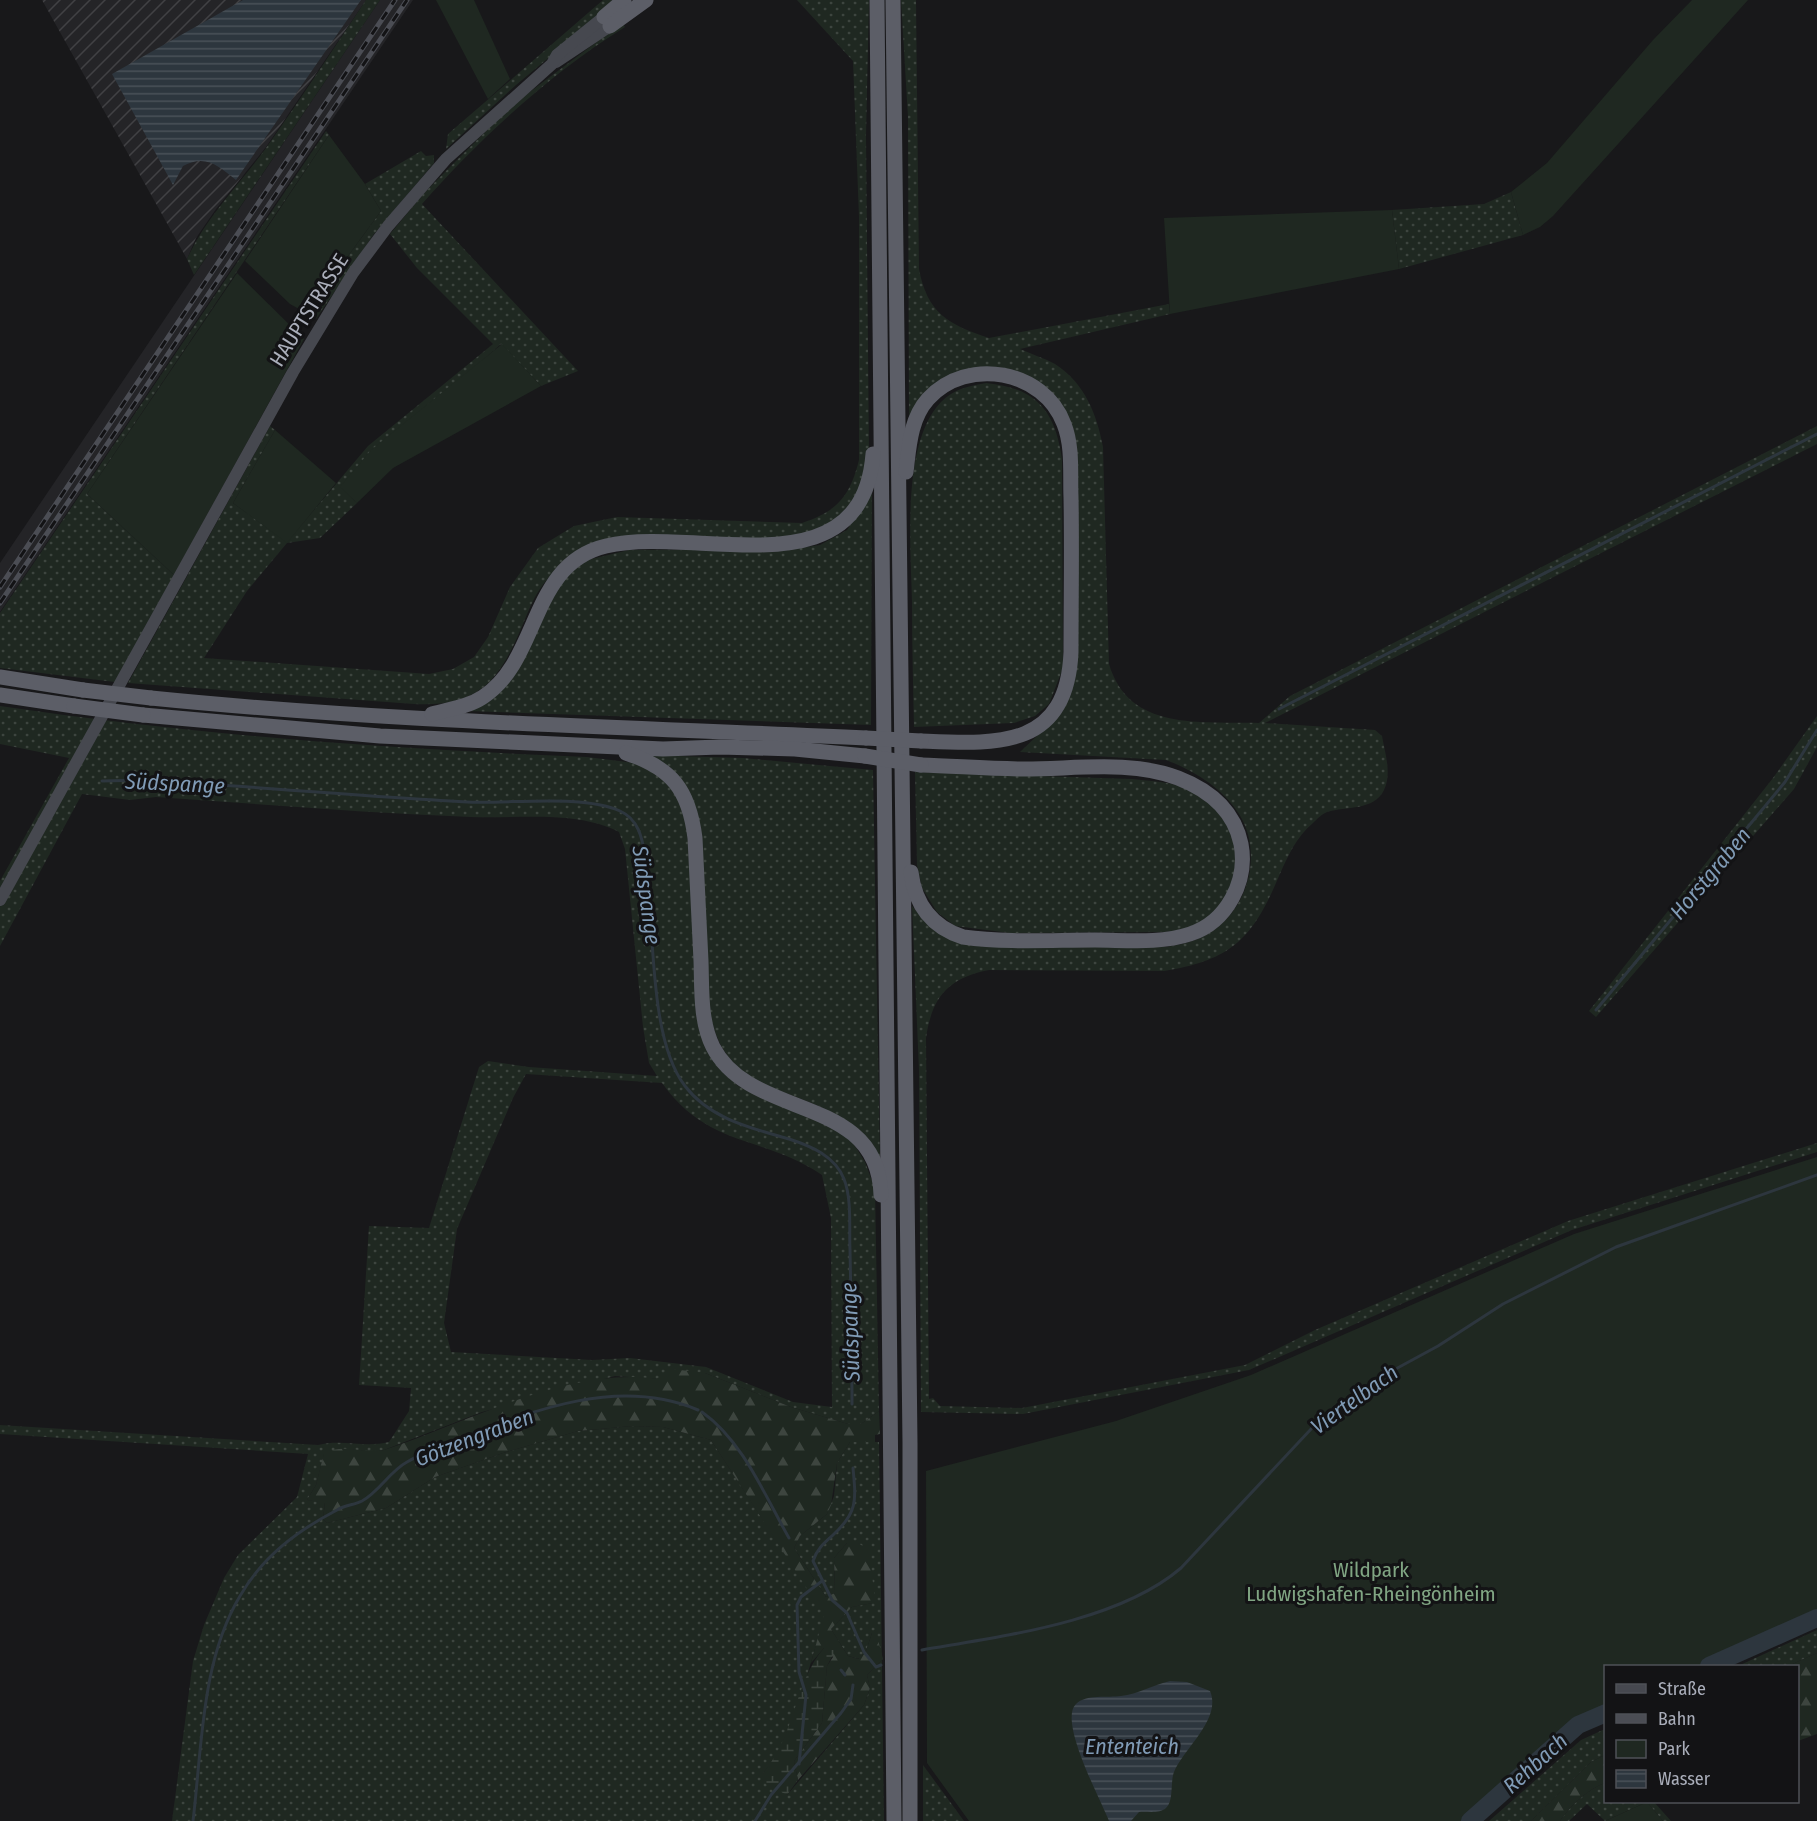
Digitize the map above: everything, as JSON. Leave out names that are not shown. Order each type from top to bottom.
[{"type":"highway","points":[[607,21],[624,0]]},
{"type":"highway","points":[[607,21],[646,0]]},
{"type":"highway","points":[[877,0],[894,1821]]},
{"type":"highway","points":[[893,0],[910,1443],[910,1821]]},
{"type":"highway","points":[[0,677],[83,690],[261,709],[986,744],[1012,738],[1042,724],[1059,704],[1069,685],[1071,500],[1070,449],[1065,425],[1051,402],[1020,380],[987,373],[955,380],[937,391],[921,410],[910,440],[906,473],[899,489]]},
{"type":"highway","points":[[417,718],[468,705],[491,691],[516,657],[554,581],[585,554],[619,544],[796,543],[831,532],[851,516],[865,495],[881,417]]},
{"type":"highway","points":[[0,695],[143,715],[338,734],[606,746],[785,749],[865,756],[921,765],[1136,770],[1176,777],[1207,792],[1219,801],[1235,824],[1242,850],[1240,879],[1231,900],[1214,920],[1190,934],[1169,939],[1017,940],[963,937],[940,927],[923,910],[912,886],[903,834]]},
{"type":"highway","points":[[606,746],[657,766],[676,783],[687,801],[695,838],[704,1014],[713,1047],[732,1072],[747,1084],[827,1117],[859,1139],[872,1156],[881,1208],[889,1232]]},
{"type":"main road","name":"HAUPTSTRASSE","points":[[0,900],[320,325],[388,226],[446,159],[552,64],[557,55],[607,21]]},
{"type":"shaded area","points":[[42,0],[366,0],[266,147],[216,209],[196,238],[187,259]]},
{"type":"shaded area","points":[[380,0],[413,0],[0,612],[0,563]]},
{"type":"green space","points":[[366,0],[380,0],[194,275],[187,259],[204,229],[266,148]]},
{"type":"green space","points":[[436,0],[474,0],[510,79],[488,99]]},
{"type":"green space","points":[[603,0],[618,0],[516,85],[446,149],[448,134]]},
{"type":"green space","points":[[797,0],[869,0],[866,136],[869,454],[868,469],[849,510],[811,535],[578,550],[554,572],[539,590],[511,650],[492,679],[481,689],[453,701],[414,704],[128,683],[270,426],[275,430],[233,503],[287,542],[368,446],[493,344],[417,268],[390,234],[425,192],[511,106],[622,23],[625,27],[570,65],[492,131],[422,204],[578,371],[541,386],[501,344],[341,487],[357,503],[320,538],[287,543],[247,591],[204,658],[429,674],[453,669],[474,657],[488,637],[510,587],[538,548],[574,526],[617,517],[802,523],[825,513],[841,500],[847,493],[859,460],[859,217],[853,61]]},
{"type":"green space","points":[[901,0],[916,0],[919,269],[928,297],[934,307],[951,322],[989,338],[1169,304],[1170,314],[1020,349],[1055,364],[1074,380],[1088,401],[1097,423],[1103,447],[1109,664],[1119,686],[1133,702],[1150,712],[1191,721],[1259,723],[1290,696],[1817,426],[1817,444],[1265,723],[1375,730],[1382,736],[1387,777],[1384,790],[1374,801],[1359,807],[1327,812],[1307,828],[1289,854],[1260,915],[1237,943],[1207,960],[1164,971],[989,970],[963,978],[944,992],[933,1011],[926,1038],[929,1399],[933,1398],[940,1406],[1022,1408],[1245,1365],[1315,1330],[1568,1221],[1817,1143],[1817,1152],[1572,1230],[1249,1370],[1023,1414],[921,1412],[919,1070],[912,906],[932,928],[1166,947],[1200,938],[1218,927],[1229,916],[1245,890],[1251,859],[1246,828],[1233,805],[1207,781],[1176,764],[1166,760],[1020,752],[1060,714],[1075,679],[1074,445],[1041,385],[973,370],[909,419],[908,117]]},
{"type":"green space","points":[[1692,0],[1748,0],[1553,216],[1540,227],[1523,235],[1511,192],[1547,163],[1653,40]]},
{"type":"green space","points":[[326,131],[329,135],[87,494],[174,575],[115,682],[0,668],[0,613]]},
{"type":"green space","points":[[329,135],[365,184],[381,211],[321,293],[310,315],[290,304],[245,261]]},
{"type":"green space","points":[[421,151],[426,156],[434,155],[434,163],[374,234],[316,319],[310,315],[321,293],[381,211],[365,184]]},
{"type":"green space","points":[[1511,192],[1523,235],[1399,269],[1392,210],[1484,204]]},
{"type":"green space","points":[[1392,210],[1399,269],[1170,314],[1164,218]]},
{"type":"green space","points":[[237,273],[304,339],[174,575],[87,494]]},
{"type":"green space","points":[[502,344],[541,386],[393,468],[357,503],[340,487],[371,450]]},
{"type":"green space","points":[[986,383],[1018,390],[1040,404],[1054,427],[1059,442],[1062,459],[1063,668],[1049,704],[1035,716],[1014,723],[914,727],[910,526],[914,469],[919,443],[928,420],[941,402],[962,389]]},
{"type":"green space","points":[[275,430],[336,483],[287,543],[233,503]]},
{"type":"green space","points":[[872,493],[871,725],[467,711],[481,704],[558,583],[587,560],[629,550],[792,549],[820,545],[847,530]]},
{"type":"green space","points":[[0,706],[219,733],[440,750],[587,757],[635,763],[658,775],[676,793],[686,815],[691,879],[696,1016],[713,1060],[738,1086],[826,1124],[852,1141],[865,1162],[875,1189],[879,1411],[861,1424],[848,1424],[791,1407],[705,1373],[657,1379],[615,1376],[482,1412],[384,1450],[374,1452],[347,1449],[324,1454],[316,1485],[307,1500],[325,1502],[323,1519],[327,1523],[386,1508],[435,1477],[503,1453],[578,1431],[632,1426],[663,1427],[711,1440],[825,1615],[801,1696],[777,1757],[763,1773],[787,1795],[864,1705],[870,1688],[867,1675],[882,1660],[884,1821],[172,1821],[193,1661],[204,1625],[224,1578],[238,1555],[297,1497],[308,1454],[0,1434],[0,1425],[318,1445],[389,1442],[409,1411],[411,1388],[359,1385],[369,1226],[429,1228],[479,1067],[488,1061],[529,1067],[657,1076],[649,1063],[643,1027],[625,849],[619,832],[602,825],[566,818],[471,817],[156,797],[130,800],[82,794],[0,946],[0,881],[69,758],[0,744]],"holes":[[[526,1074],[662,1083],[680,1104],[699,1120],[718,1131],[779,1153],[822,1175],[831,1218],[832,1407],[793,1402],[706,1367],[630,1358],[592,1360],[451,1352],[444,1323],[457,1229],[513,1098]]]},
{"type":"green space","points":[[1817,716],[1817,747],[1794,789],[1596,1017],[1589,1011],[1773,778]]},
{"type":"green space","points":[[647,755],[743,758],[873,770],[880,1162],[859,1134],[844,1120],[822,1108],[760,1082],[742,1071],[728,1056],[716,1035],[709,1007],[697,820]]},
{"type":"green space","points":[[915,772],[1132,779],[1184,787],[1209,801],[1222,815],[1231,832],[1235,851],[1235,870],[1230,889],[1220,906],[1205,920],[1191,927],[1165,932],[1010,933],[955,926],[937,912],[922,888],[917,865]]},
{"type":"green space","name":"Wildpark Ludwigshafen-Rheingönheim","points":[[1817,1157],[1817,1614],[1700,1665],[1604,1665],[1604,1708],[1576,1721],[1461,1821],[969,1821],[927,1763],[926,1471],[1116,1421],[1251,1375],[1574,1234]]},
{"type":"green space","points":[[672,1369],[705,1373],[791,1407],[848,1424],[861,1424],[879,1411],[880,1434],[875,1435],[875,1442],[850,1442],[837,1463],[831,1505],[827,1514],[800,1536],[794,1548],[826,1597],[835,1593],[834,1558],[847,1543],[858,1543],[869,1550],[875,1600],[873,1603],[852,1607],[831,1629],[848,1656],[859,1659],[866,1651],[872,1633],[876,1632],[883,1659],[867,1675],[870,1688],[864,1705],[798,1780],[794,1761],[822,1723],[827,1666],[833,1657],[824,1648],[811,1663],[824,1615],[711,1440],[663,1427],[632,1426],[578,1431],[503,1453],[435,1477],[386,1508],[327,1523],[323,1519],[325,1503],[307,1500],[316,1485],[324,1453],[332,1450],[384,1450],[519,1399],[554,1389],[589,1381],[624,1377],[657,1379]]},
{"type":"green space","points":[[850,1442],[879,1442],[882,1656],[872,1633],[866,1651],[860,1659],[848,1656],[831,1629],[852,1607],[872,1603],[858,1543],[847,1543],[834,1558],[835,1593],[826,1597],[794,1548],[800,1536],[827,1514],[834,1496],[837,1463]]},
{"type":"green space","points":[[1817,1630],[1817,1653],[1790,1665],[1740,1665]]},
{"type":"green space","points":[[824,1648],[831,1648],[835,1651],[827,1666],[822,1723],[794,1761],[798,1780],[787,1795],[766,1784],[763,1773],[782,1742],[806,1677]]},
{"type":"green space","points":[[1817,1653],[1817,1734],[1799,1741],[1799,1665],[1790,1665]]},
{"type":"green space","points":[[1604,1729],[1604,1756],[1591,1762],[1531,1821],[1489,1821],[1581,1740]]},
{"type":"green space","points":[[1604,1756],[1604,1783],[1592,1789],[1580,1799],[1560,1821],[1531,1821],[1591,1762]]},
{"type":"green space","points":[[923,1765],[964,1821],[923,1821]]},
{"type":"green space","points":[[1604,1783],[1604,1803],[1645,1803],[1605,1821],[1587,1804],[1569,1821],[1560,1821],[1592,1789]]},
{"type":"green space","points":[[1648,1803],[1655,1803],[1671,1821],[1663,1821]]},
{"type":"green space","points":[[1648,1803],[1663,1821],[1605,1821]]},
{"type":"water","points":[[243,0],[361,0],[236,180],[211,163],[198,161],[183,166],[173,185],[112,74]]},
{"type":"water","name":"Ententeich","points":[[1170,1681],[1187,1682],[1210,1691],[1212,1702],[1207,1723],[1174,1772],[1170,1801],[1166,1808],[1157,1812],[1139,1812],[1131,1821],[1109,1821],[1076,1743],[1072,1713],[1076,1704],[1085,1699],[1127,1695]]},
{"type":"waterway","points":[[1279,709],[1817,434]]},
{"type":"waterway","name":"Horstgraben","points":[[1596,1010],[1785,782],[1817,730]]},
{"type":"waterway","name":"Südspange","points":[[102,781],[148,780],[467,802],[567,801],[605,806],[626,814],[638,829],[645,855],[654,976],[664,1038],[673,1065],[685,1086],[706,1107],[732,1121],[797,1142],[821,1153],[835,1164],[844,1179],[850,1214],[852,1404]]},
{"type":"waterway","name":"Viertelbach","points":[[922,1650],[1058,1624],[1125,1602],[1155,1586],[1181,1568],[1312,1428],[1379,1378],[1438,1346],[1503,1304],[1616,1247],[1817,1175]]},
{"type":"waterway","name":"Götzengraben","points":[[193,1821],[205,1706],[217,1648],[240,1596],[259,1569],[282,1546],[322,1518],[368,1497],[395,1471],[413,1458],[518,1417],[578,1401],[608,1397],[638,1396],[668,1401],[698,1410]]},
{"type":"waterway","name":"Götzengraben","points":[[702,1412],[730,1438],[752,1470],[789,1538]]},
{"type":"waterway","name":"Südspange","points":[[853,1468],[855,1497],[851,1512],[841,1527],[821,1546],[813,1561],[832,1600],[847,1613],[864,1652],[876,1667],[881,1665]]},
{"type":"waterway","name":"Viertelbach","points":[[799,1764],[806,1695],[799,1672],[797,1605],[801,1597],[822,1581]]},
{"type":"waterway","name":"Rehbach","points":[[1711,1665],[1817,1618]]},
{"type":"waterway","name":"Viertelbach","points":[[841,1670],[845,1675]]},
{"type":"waterway","name":"Viertelbach","points":[[755,1821],[771,1795],[841,1713],[851,1699],[853,1685]]},
{"type":"waterway","name":"Rehbach","points":[[1470,1821],[1578,1725],[1604,1714]]},
{"type":"railway","points":[[0,587],[395,0]]},
{"type":"railway","points":[[0,603],[407,0]]}]
